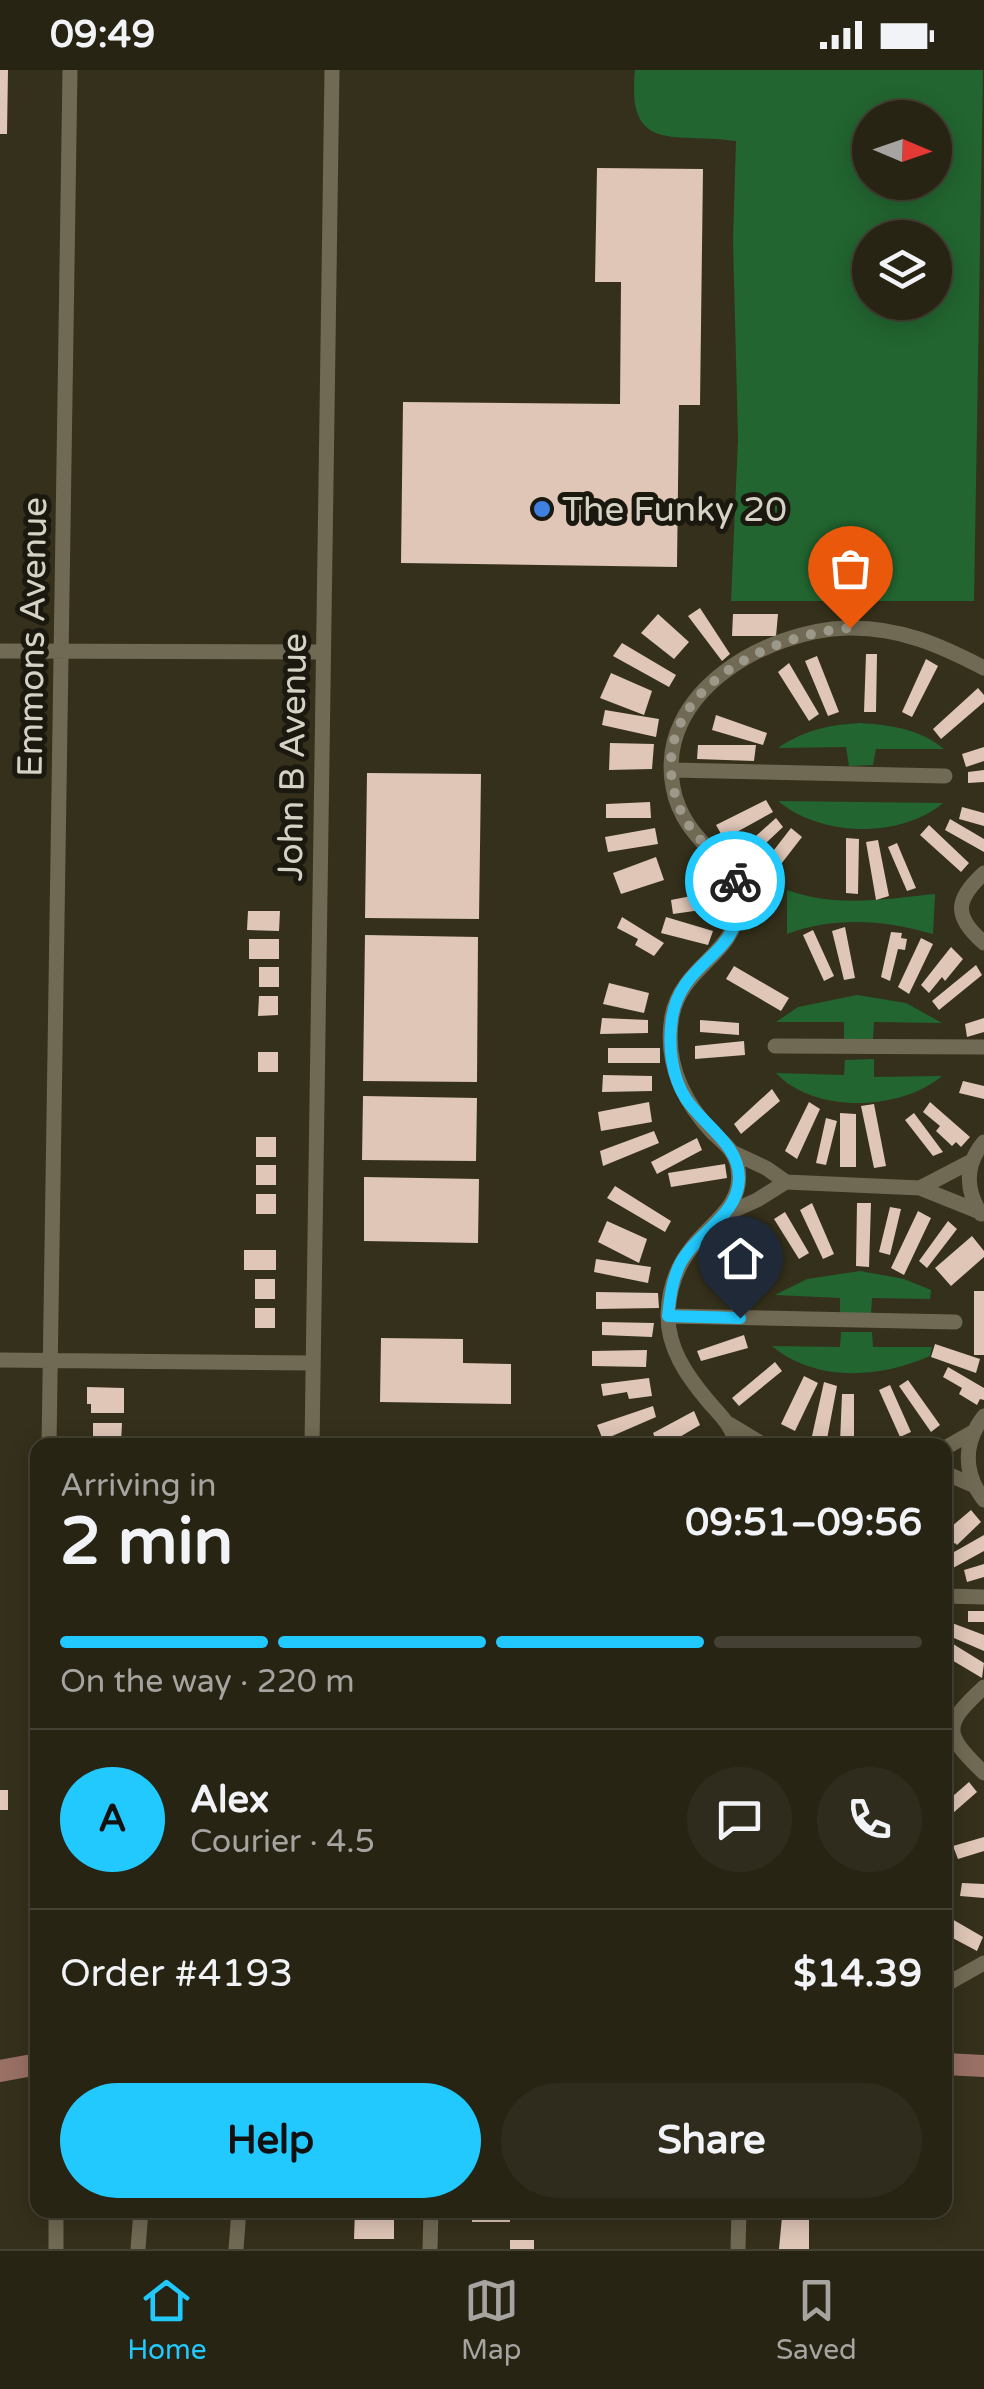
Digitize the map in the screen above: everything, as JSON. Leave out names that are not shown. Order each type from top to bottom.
[{"type":"street","name":"Emmons Avenue","points":[[49,1438],[70,70]]},
{"type":"street","name":"John B Avenue","points":[[312,1438],[332,70]]},
{"type":"street","points":[[733,1438],[727,1422],[685,1371],[676,1354],[668,1316],[680,1265],[731,1207],[737,1194],[738,1165],[734,1154],[684,1098],[671,1054],[672,1017],[679,993],[690,976],[733,934],[738,895],[731,873],[690,831],[672,786],[678,733],[701,692],[721,673],[758,651],[828,630],[850,628],[924,638],[984,668]]},
{"type":"street","points":[[0,650],[324,652]]},
{"type":"street","points":[[672,770],[945,776]]},
{"type":"street","points":[[984,872],[962,900],[961,915],[971,932],[984,943]]},
{"type":"street","points":[[775,1046],[984,1047]]},
{"type":"street","points":[[920,1188],[970,1162],[984,1142]]},
{"type":"street","points":[[734,1154],[786,1182],[920,1188],[982,1215]]},
{"type":"street","points":[[970,1162],[969,1185],[982,1215]]},
{"type":"street","points":[[722,1216],[786,1182]]},
{"type":"street","points":[[668,1316],[955,1322]]},
{"type":"street","points":[[0,1360],[313,1363]]},
{"type":"street","points":[[952,1444],[973,1432],[984,1416]]},
{"type":"street","points":[[727,1422],[753,1438]]},
{"type":"street","points":[[973,1432],[968,1468],[984,1500]]},
{"type":"street","points":[[952,1476],[973,1484]]},
{"type":"street","points":[[952,1596],[984,1597]]},
{"type":"street","points":[[984,1687],[958,1711],[953,1722],[960,1750],[984,1772]]},
{"type":"street","points":[[952,1982],[984,1962]]},
{"type":"street","points":[[952,2064],[984,2066]]},
{"type":"street","points":[[0,2071],[30,2065]]},
{"type":"street","points":[[56,2218],[56,2249]]},
{"type":"street","points":[[138,2249],[140,2218]]},
{"type":"street","points":[[236,2249],[238,2218]]},
{"type":"street","points":[[430,2249],[431,2218]]},
{"type":"street","points":[[738,2249],[739,2218]]},
{"type":"green space","points":[[635,70],[983,70],[974,601],[731,601],[738,439],[733,240],[736,141],[659,134],[638,116]]},
{"type":"green space","points":[[860,723],[905,729],[944,749],[876,749],[873,765],[849,766],[846,747],[778,748],[817,730]]},
{"type":"green space","points":[[778,801],[943,803],[905,823],[860,829],[816,822]]},
{"type":"green space","points":[[787,890],[842,900],[935,894],[933,934],[897,926],[842,922],[787,934]]},
{"type":"green space","points":[[857,995],[906,1003],[942,1023],[874,1022],[873,1039],[844,1039],[844,1022],[776,1022],[798,1007]]},
{"type":"green space","points":[[874,1059],[874,1077],[942,1076],[904,1096],[858,1103],[812,1096],[776,1073],[844,1075],[845,1060]]},
{"type":"green space","points":[[860,1271],[904,1279],[931,1290],[930,1299],[872,1298],[871,1314],[840,1314],[840,1298],[775,1295],[807,1279]]},
{"type":"green space","points":[[841,1332],[872,1332],[873,1347],[932,1347],[930,1356],[911,1363],[849,1373],[808,1366],[772,1346],[840,1347]]},
{"type":"building","points":[[0,70],[8,70],[7,134],[0,134]]},
{"type":"building","points":[[597,168],[703,169],[700,405],[679,405],[677,567],[401,563],[403,402],[620,404],[621,282],[595,282]]},
{"type":"building","points":[[700,608],[730,654],[722,661],[688,616]]},
{"type":"building","points":[[658,614],[689,642],[674,659],[641,633]]},
{"type":"building","points":[[733,614],[778,614],[776,636],[732,636]]},
{"type":"building","points":[[622,643],[676,675],[669,687],[613,656]]},
{"type":"building","points":[[866,654],[877,654],[876,712],[864,712]]},
{"type":"building","points":[[817,656],[839,712],[828,716],[805,661]]},
{"type":"building","points":[[926,659],[938,666],[912,717],[902,712]]},
{"type":"building","points":[[789,663],[819,714],[809,721],[778,672]]},
{"type":"building","points":[[611,673],[652,691],[644,715],[600,698]]},
{"type":"building","points":[[978,688],[984,702],[941,739],[933,729]]},
{"type":"building","points":[[605,710],[659,719],[656,737],[602,725]]},
{"type":"building","points":[[716,715],[767,733],[763,745],[712,730]]},
{"type":"building","points":[[610,743],[654,744],[652,769],[609,770]]},
{"type":"building","points":[[698,745],[756,745],[754,761],[697,759]]},
{"type":"building","points":[[984,747],[984,761],[966,767],[962,754]]},
{"type":"building","points":[[984,770],[984,782],[968,783],[968,772]]},
{"type":"building","points":[[367,773],[481,774],[479,919],[365,918]]},
{"type":"building","points":[[766,800],[773,812],[724,839],[716,825]]},
{"type":"building","points":[[650,802],[651,818],[606,818],[606,804]]},
{"type":"building","points":[[962,807],[984,813],[984,826],[959,819]]},
{"type":"building","points":[[776,818],[783,827],[748,860],[739,851]]},
{"type":"building","points":[[950,819],[984,839],[984,852],[945,830]]},
{"type":"building","points":[[929,825],[969,863],[961,872],[920,835]]},
{"type":"building","points":[[655,828],[658,844],[608,852],[605,837]]},
{"type":"building","points":[[791,828],[802,837],[771,877],[760,868]]},
{"type":"building","points":[[846,838],[859,839],[858,894],[846,893]]},
{"type":"building","points":[[878,840],[889,896],[876,900],[866,842]]},
{"type":"building","points":[[897,843],[916,888],[907,891],[888,847]]},
{"type":"building","points":[[656,857],[664,880],[621,894],[613,873]]},
{"type":"building","points":[[727,889],[729,906],[673,914],[671,900]]},
{"type":"building","points":[[248,911],[280,911],[279,931],[247,930]]},
{"type":"building","points":[[622,917],[664,943],[654,956],[635,945],[638,939],[617,928]]},
{"type":"building","points":[[666,917],[713,931],[708,945],[661,933]]},
{"type":"building","points":[[845,927],[855,978],[844,980],[832,931]]},
{"type":"building","points":[[813,930],[834,976],[824,981],[803,935]]},
{"type":"building","points":[[891,932],[902,933],[901,938],[907,939],[905,950],[898,949],[890,981],[881,977]]},
{"type":"building","points":[[365,935],[478,937],[477,1082],[363,1081]]},
{"type":"building","points":[[921,938],[933,944],[909,994],[898,987]]},
{"type":"building","points":[[249,939],[279,939],[279,959],[249,959]]},
{"type":"building","points":[[951,947],[963,959],[929,993],[921,985]]},
{"type":"building","points":[[976,965],[982,975],[939,1010],[932,1001]]},
{"type":"building","points":[[734,966],[789,998],[781,1011],[726,979]]},
{"type":"building","points":[[259,967],[279,967],[279,987],[259,987]]},
{"type":"building","points":[[609,983],[649,993],[644,1013],[603,1004]]},
{"type":"building","points":[[259,996],[278,996],[278,1015],[258,1016]]},
{"type":"building","points":[[602,1018],[648,1020],[648,1033],[600,1034]]},
{"type":"building","points":[[984,1018],[984,1032],[967,1037],[965,1024]]},
{"type":"building","points":[[700,1020],[739,1023],[739,1035],[700,1032]]},
{"type":"building","points":[[744,1041],[745,1055],[695,1059],[695,1046]]},
{"type":"building","points":[[608,1048],[660,1048],[660,1063],[608,1063]]},
{"type":"building","points":[[258,1052],[278,1052],[278,1072],[258,1072]]},
{"type":"building","points":[[603,1075],[652,1076],[652,1091],[602,1092]]},
{"type":"building","points":[[963,1081],[984,1086],[984,1099],[959,1093]]},
{"type":"building","points":[[772,1089],[780,1101],[741,1134],[734,1124]]},
{"type":"building","points":[[363,1096],[477,1098],[476,1161],[362,1160]]},
{"type":"building","points":[[649,1102],[652,1122],[601,1131],[598,1112]]},
{"type":"building","points":[[809,1102],[820,1109],[797,1159],[785,1151]]},
{"type":"building","points":[[930,1102],[970,1137],[961,1147],[956,1142],[952,1146],[936,1131],[940,1126],[923,1112]]},
{"type":"building","points":[[874,1104],[886,1166],[874,1168],[861,1106]]},
{"type":"building","points":[[840,1113],[856,1114],[856,1167],[840,1167]]},
{"type":"building","points":[[914,1113],[943,1152],[933,1156],[905,1120]]},
{"type":"building","points":[[826,1118],[837,1121],[826,1165],[816,1163]]},
{"type":"building","points":[[654,1131],[659,1143],[603,1166],[600,1151]]},
{"type":"building","points":[[256,1137],[276,1137],[276,1157],[256,1157]]},
{"type":"building","points":[[697,1138],[702,1150],[657,1174],[651,1162]]},
{"type":"building","points":[[725,1164],[727,1178],[671,1187],[668,1173]]},
{"type":"building","points":[[256,1165],[276,1165],[276,1185],[256,1185]]},
{"type":"building","points":[[364,1177],[479,1179],[478,1243],[364,1241]]},
{"type":"building","points":[[615,1186],[671,1221],[665,1232],[607,1198]]},
{"type":"building","points":[[256,1194],[276,1194],[276,1214],[256,1214]]},
{"type":"building","points":[[812,1203],[834,1254],[823,1259],[800,1210]]},
{"type":"building","points":[[857,1203],[871,1203],[869,1267],[856,1266]]},
{"type":"building","points":[[890,1207],[901,1209],[890,1255],[879,1252]]},
{"type":"building","points":[[918,1211],[931,1218],[904,1275],[891,1268]]},
{"type":"building","points":[[785,1212],[809,1253],[799,1259],[774,1219]]},
{"type":"building","points":[[607,1221],[647,1239],[639,1263],[598,1242]]},
{"type":"building","points":[[948,1221],[957,1229],[927,1268],[919,1261]]},
{"type":"building","points":[[972,1236],[984,1257],[951,1286],[935,1268]]},
{"type":"building","points":[[244,1250],[276,1250],[276,1270],[244,1270]]},
{"type":"building","points":[[596,1259],[651,1267],[648,1283],[594,1272]]},
{"type":"building","points":[[712,1265],[756,1280],[752,1293],[706,1277]]},
{"type":"building","points":[[255,1279],[275,1279],[275,1299],[255,1299]]},
{"type":"building","points":[[974,1291],[984,1291],[984,1355],[974,1355]]},
{"type":"building","points":[[596,1292],[658,1293],[659,1308],[596,1309]]},
{"type":"building","points":[[255,1308],[275,1308],[275,1328],[255,1328]]},
{"type":"building","points":[[602,1322],[654,1323],[652,1337],[602,1335]]},
{"type":"building","points":[[744,1335],[748,1348],[701,1361],[697,1351]]},
{"type":"building","points":[[381,1338],[463,1339],[463,1363],[511,1364],[511,1404],[380,1402]]},
{"type":"building","points":[[935,1344],[980,1359],[976,1373],[931,1357]]},
{"type":"building","points":[[647,1350],[646,1367],[592,1366],[592,1351]]},
{"type":"building","points":[[775,1362],[782,1371],[739,1406],[732,1398]]},
{"type":"building","points":[[948,1367],[984,1388],[984,1400],[980,1399],[977,1405],[959,1394],[962,1388],[943,1377]]},
{"type":"building","points":[[804,1376],[818,1383],[795,1431],[781,1424]]},
{"type":"building","points":[[649,1378],[652,1396],[629,1399],[627,1392],[603,1396],[601,1384]]},
{"type":"building","points":[[908,1380],[940,1425],[931,1432],[899,1386]]},
{"type":"building","points":[[824,1382],[837,1386],[827,1438],[812,1436]]},
{"type":"building","points":[[890,1385],[911,1432],[900,1437],[879,1390]]},
{"type":"building","points":[[87,1387],[124,1388],[124,1413],[91,1413]]},
{"type":"building","points":[[842,1394],[854,1394],[854,1438],[840,1438]]},
{"type":"building","points":[[653,1406],[656,1417],[608,1438],[602,1438],[597,1425]]},
{"type":"building","points":[[694,1411],[700,1425],[678,1438],[655,1438],[653,1433]]},
{"type":"building","points":[[93,1423],[122,1423],[121,1438],[93,1438]]},
{"type":"building","points":[[971,1510],[981,1522],[957,1545],[952,1545],[952,1526]]},
{"type":"building","points":[[984,1535],[984,1551],[953,1568],[952,1553]]},
{"type":"building","points":[[984,1564],[984,1577],[967,1582],[964,1570]]},
{"type":"building","points":[[968,1611],[984,1611],[984,1622],[968,1622]]},
{"type":"building","points":[[952,1623],[984,1635],[984,1651],[952,1637]]},
{"type":"building","points":[[952,1643],[984,1663],[982,1678],[952,1660]]},
{"type":"building","points":[[969,1782],[977,1792],[952,1814],[952,1797]]},
{"type":"building","points":[[0,1790],[8,1790],[8,1810],[0,1810]]},
{"type":"building","points":[[984,1837],[984,1851],[958,1859],[953,1846]]},
{"type":"building","points":[[962,1883],[984,1884],[984,1898],[960,1896]]},
{"type":"building","points":[[952,1919],[983,1937],[977,1951],[952,1938]]},
{"type":"building","points":[[355,2218],[394,2218],[394,2239],[354,2239]]},
{"type":"building","points":[[472,2218],[510,2218],[510,2222],[472,2222]]},
{"type":"building","points":[[782,2218],[809,2218],[809,2249],[779,2249]]},
{"type":"building","points":[[510,2240],[534,2240],[534,2249],[510,2249]]},
{"type":"way so far","points":[[735,881],[690,831],[672,786],[674,747],[688,711],[721,673],[758,651],[811,633],[850,628]]},
{"type":"place","name":"The Funky 20","points":[[542,509]]},
{"type":"route","points":[[735,881],[738,905],[733,934],[690,976],[679,993],[672,1017],[671,1054],[684,1098],[734,1154],[739,1178],[737,1194],[731,1207],[680,1265],[668,1316],[740,1318]]}]
